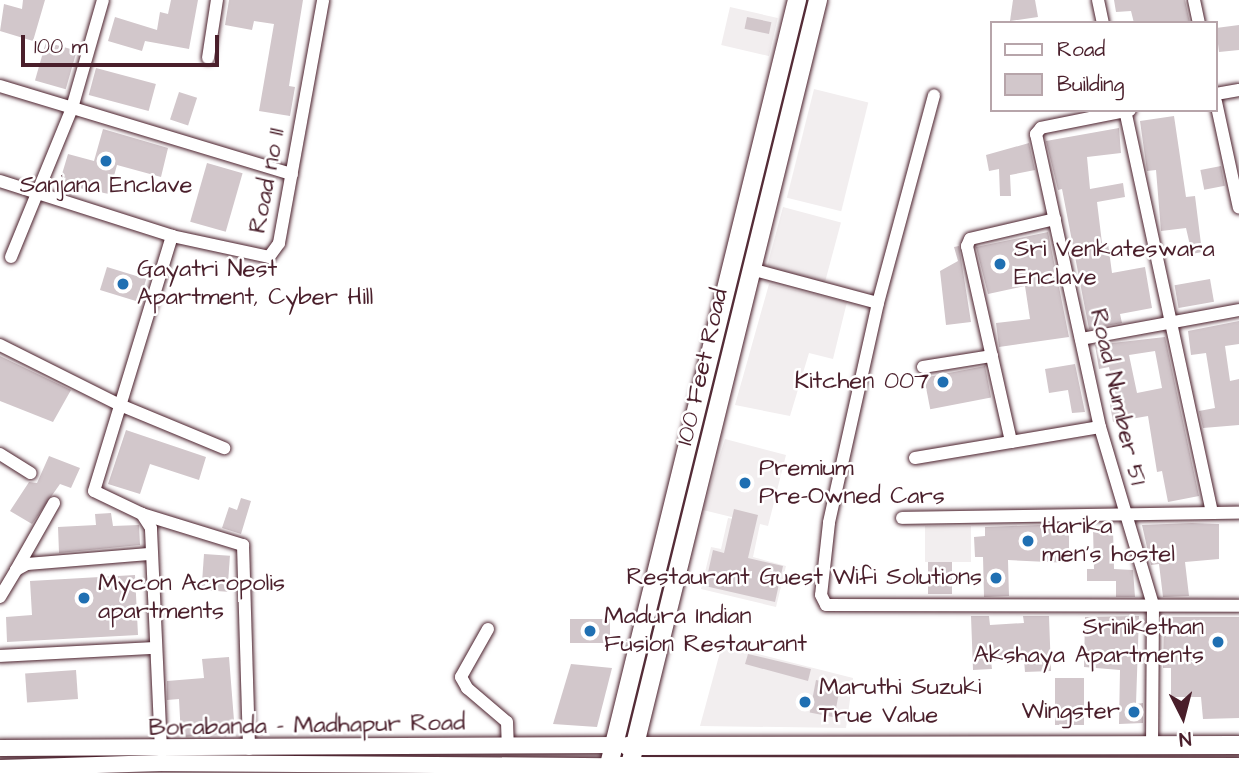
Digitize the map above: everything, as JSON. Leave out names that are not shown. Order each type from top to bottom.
[{"type":"main road","name":"100 Feet Road","points":[[608,769],[797,0]]},
{"type":"main road","name":"100 Feet Road","points":[[629,769],[637,746],[818,0]]},
{"type":"main road","points":[[615,745],[1239,746]]},
{"type":"main road","points":[[608,769],[1088,771],[1239,767]]},
{"type":"street","points":[[11,257],[40,192],[72,108],[103,0]]},
{"type":"street","points":[[208,58],[217,0]]},
{"type":"street","name":"Road no 11","points":[[0,181],[172,236],[269,257],[279,243],[323,0]]},
{"type":"street","points":[[1098,0],[1103,21]]},
{"type":"street","points":[[1194,0],[1199,21]]},
{"type":"street","points":[[0,86],[292,174]]},
{"type":"street","points":[[1218,94],[1239,90]]},
{"type":"street","points":[[934,95],[878,303],[829,523],[821,595],[826,605],[1239,606]]},
{"type":"street","points":[[1218,111],[1239,208]]},
{"type":"street","name":"Road Number 51","points":[[1122,112],[1037,131],[1100,427],[1124,515],[1153,605],[1152,747]]},
{"type":"street","name":"Road Number 51","points":[[1127,112],[1212,513]]},
{"type":"street","points":[[1011,442],[967,243],[1055,219]]},
{"type":"street","points":[[172,236],[94,491],[142,514],[243,545],[249,762]]},
{"type":"street","points":[[751,269],[878,303]]},
{"type":"street","points":[[1081,340],[1239,310]]},
{"type":"street","points":[[0,345],[120,405],[224,448]]},
{"type":"street","points":[[923,367],[992,356]]},
{"type":"street","points":[[915,458],[1100,427]]},
{"type":"street","points":[[0,454],[30,473]]},
{"type":"street","points":[[0,597],[54,503]]},
{"type":"street","points":[[902,518],[1239,513]]},
{"type":"street","points":[[142,514],[150,528],[149,554],[161,750]]},
{"type":"street","points":[[16,570],[39,561],[149,554]]},
{"type":"street","points":[[488,629],[461,677],[467,688],[507,722],[508,746]]},
{"type":"street","points":[[0,656],[154,648]]},
{"type":"street","name":"Borabanda - Madhapur Road","points":[[0,748],[161,750],[249,762],[508,746],[615,745]]},
{"type":"street","points":[[0,768],[249,762],[608,769]]},
{"type":"shaded area","points":[[730,7],[778,18],[769,56],[721,45]]},
{"type":"shaded area","points":[[814,89],[868,103],[841,211],[787,198]]},
{"type":"shaded area","points":[[783,207],[841,223],[825,282],[767,267]]},
{"type":"shaded area","points":[[769,284],[847,302],[833,359],[809,353],[790,416],[735,405]]},
{"type":"shaded area","points":[[725,439],[786,455],[768,526],[760,524],[753,557],[786,566],[776,607],[701,589],[711,547],[721,549],[728,518],[756,523],[703,510]]},
{"type":"shaded area","points":[[925,526],[971,526],[971,562],[925,562]]},
{"type":"shaded area","points":[[722,645],[853,678],[846,728],[700,726]]},
{"type":"building","points":[[23,0],[45,0],[33,41],[0,31],[4,4],[22,9]]},
{"type":"building","points":[[171,0],[198,0],[189,49],[145,41],[142,51],[108,41],[115,17],[157,30],[160,12],[168,14]]},
{"type":"building","points":[[229,0],[303,0],[289,86],[295,87],[290,116],[259,111],[274,24],[254,21],[252,30],[225,25]]},
{"type":"building","points":[[1013,0],[1035,0],[1038,17],[1010,21]]},
{"type":"building","points":[[1114,0],[1185,0],[1190,21],[1134,21],[1131,11],[1116,12]]},
{"type":"building","points":[[747,17],[771,22],[769,34],[745,29]]},
{"type":"building","points":[[1239,25],[1239,50],[1219,52],[1218,28]]},
{"type":"building","points":[[46,42],[77,51],[66,89],[35,80]]},
{"type":"building","points":[[96,68],[156,84],[149,111],[89,95]]},
{"type":"building","points":[[179,92],[197,98],[188,125],[170,120]]},
{"type":"building","points":[[1174,116],[1186,197],[1195,196],[1202,252],[1192,254],[1186,228],[1161,231],[1156,170],[1147,171],[1140,121]]},
{"type":"building","points":[[1119,128],[1121,153],[1087,157],[1090,189],[1123,183],[1125,197],[1097,202],[1102,243],[1108,243],[1112,273],[1145,267],[1152,308],[1120,314],[1122,323],[1089,329],[1062,189],[1058,190],[1046,141]]},
{"type":"building","points":[[103,129],[168,148],[161,177],[117,165],[109,194],[59,184],[68,154],[94,161]]},
{"type":"building","points":[[1029,143],[1035,170],[1010,175],[1011,196],[1000,196],[999,169],[989,171],[986,155]]},
{"type":"building","points":[[207,163],[243,173],[226,232],[190,222]]},
{"type":"building","points":[[1221,166],[1225,186],[1204,190],[1200,170]]},
{"type":"building","points":[[1048,232],[1069,337],[999,347],[996,323],[1030,319],[1025,286],[988,294],[976,247]]},
{"type":"building","points":[[959,246],[971,322],[946,325],[940,271],[958,261],[954,247]]},
{"type":"building","name":"Gayatri Nest Apartment, Cyber Hill","points":[[107,267],[146,279],[139,302],[100,290]]},
{"type":"building","points":[[1210,279],[1214,302],[1179,308],[1175,285]]},
{"type":"building","points":[[1239,321],[1239,344],[1225,346],[1230,381],[1239,379],[1239,425],[1203,428],[1199,411],[1215,408],[1206,353],[1191,355],[1188,331]]},
{"type":"building","points":[[1165,337],[1199,496],[1168,502],[1162,471],[1157,472],[1148,416],[1113,422],[1109,398],[1116,396],[1109,367],[1099,369],[1095,345]],"holes":[[[1155,351],[1162,388],[1137,393],[1129,355]]]},
{"type":"building","points":[[0,356],[71,390],[53,422],[0,401]]},
{"type":"building","points":[[1075,364],[1085,412],[1072,413],[1068,390],[1049,393],[1045,369]]},
{"type":"building","points":[[985,366],[991,397],[930,409],[924,378]]},
{"type":"building","points":[[126,430],[206,457],[199,480],[150,464],[140,494],[108,484]]},
{"type":"building","points":[[49,456],[80,468],[71,488],[60,484],[32,524],[10,511],[29,482],[37,483]]},
{"type":"building","points":[[241,498],[251,501],[241,534],[222,528],[229,507],[237,510]]},
{"type":"building","points":[[734,509],[758,515],[748,558],[783,566],[775,602],[705,586],[713,550],[724,553]]},
{"type":"building","points":[[111,513],[113,526],[139,525],[140,545],[59,553],[58,527],[96,525],[95,514]]},
{"type":"building","points":[[1219,524],[1219,559],[1185,562],[1189,596],[1163,597],[1159,564],[1151,565],[1142,525]]},
{"type":"building","points":[[1042,525],[1069,529],[1069,563],[1008,560],[1009,596],[984,597],[983,557],[975,557],[974,537],[985,536],[985,527]]},
{"type":"building","points":[[1093,528],[1113,528],[1114,569],[1133,570],[1135,597],[1116,597],[1116,581],[1087,581],[1087,569],[1094,569]]},
{"type":"building","points":[[204,554],[230,556],[227,592],[201,590]]},
{"type":"building","points":[[928,562],[952,562],[952,594],[928,594]]},
{"type":"building","name":"Mycon Acropolis apartments","points":[[135,575],[138,635],[7,642],[6,617],[32,615],[30,581]]},
{"type":"building","points":[[971,616],[989,616],[990,625],[1024,623],[1023,616],[1049,616],[1051,671],[1025,672],[1024,660],[991,661],[992,669],[973,670]]},
{"type":"building","points":[[1139,616],[1136,704],[1143,703],[1143,723],[1119,724],[1120,670],[1084,667],[1085,617]]},
{"type":"building","points":[[1164,617],[1239,617],[1239,718],[1203,719],[1201,697],[1171,697],[1171,668],[1163,668]]},
{"type":"building","name":"Madura Indian Fusion Restaurant","points":[[570,619],[610,619],[610,643],[570,643]]},
{"type":"building","points":[[748,654],[811,669],[808,681],[745,664]]},
{"type":"building","points":[[229,657],[235,733],[181,737],[179,699],[167,700],[167,681],[204,678],[202,659]]},
{"type":"building","points":[[571,664],[612,668],[597,727],[553,724]]},
{"type":"building","points":[[76,670],[78,699],[27,702],[25,674]]},
{"type":"building","points":[[1055,678],[1084,678],[1084,725],[1055,725]]},
{"type":"building","points":[[816,680],[841,685],[834,717],[810,712]]},
{"type":"place","name":"Sanjana Enclave","points":[[106,161]]},
{"type":"place","name":"Sri Venkateswara Enclave","points":[[1000,264]]},
{"type":"place","name":"Gayatri Nest Apartment, Cyber Hill","points":[[123,284]]},
{"type":"place","name":"Kitchen 007","points":[[943,382]]},
{"type":"place","name":"Premium Pre-Owned Cars","points":[[745,483]]},
{"type":"place","name":"Harika men's hostel","points":[[1028,541]]},
{"type":"place","name":"Restaurant Guest Wifi Solutions","points":[[996,578]]},
{"type":"place","name":"Mycon Acropolis apartments","points":[[84,598]]},
{"type":"place","name":"Madura Indian Fusion Restaurant","points":[[590,631]]},
{"type":"place","name":"Srinikethan Akshaya Apartments","points":[[1218,642]]},
{"type":"place","name":"Maruthi Suzuki True Value","points":[[805,702]]},
{"type":"place","name":"Wingster","points":[[1134,712]]}]
